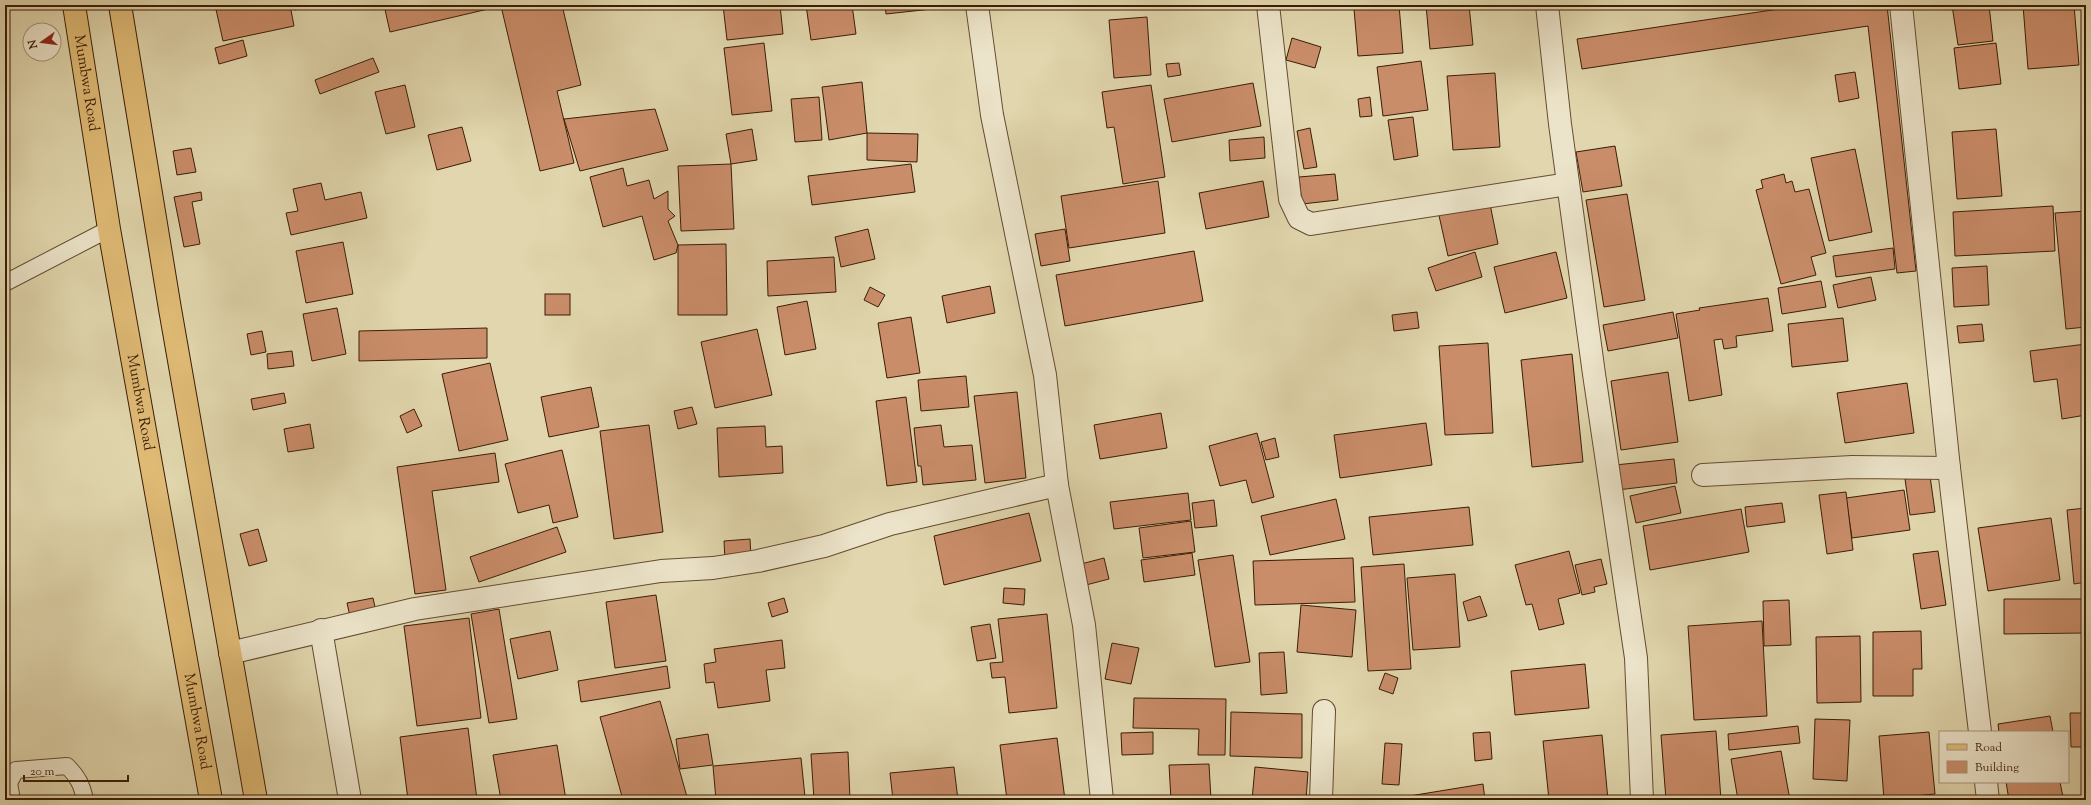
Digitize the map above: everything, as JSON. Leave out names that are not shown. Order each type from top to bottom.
[{"type":"main road","name":"Mumbwa Road","points":[[74,5],[109,229],[211,800]]},
{"type":"main road","points":[[120,5],[170,309],[256,800]]},
{"type":"street","points":[[977,5],[992,115],[1045,375],[1057,485],[1084,625],[1102,800]]},
{"type":"street","points":[[1268,5],[1290,199],[1299,218],[1312,224],[1568,184]]},
{"type":"street","points":[[1547,5],[1568,184],[1636,658],[1642,800]]},
{"type":"street","points":[[1901,5],[1949,468],[1980,731]]},
{"type":"street","points":[[1703,474],[1852,467],[1949,468]]},
{"type":"street","points":[[230,653],[389,614],[498,595],[661,571],[713,568],[758,561],[824,546],[890,524],[1057,485]]},
{"type":"street","points":[[321,630],[350,800]]},
{"type":"street","points":[[1321,800],[1324,711]]},
{"type":"street","points":[[1986,783],[1988,800]]},
{"type":"lane","points":[[5,283],[109,229]]},
{"type":"lane","points":[[12,800],[9,783],[16,770],[67,766],[78,777],[83,786],[85,800]]},
{"type":"building","points":[[215,5],[290,5],[294,26],[223,41]]},
{"type":"building","points":[[294,5],[317,5],[295,10]]},
{"type":"building","points":[[384,5],[562,5],[581,85],[557,91],[574,163],[540,171],[501,6],[390,32]]},
{"type":"building","points":[[723,5],[780,5],[783,34],[727,40]]},
{"type":"building","points":[[806,5],[852,5],[856,34],[811,40]]},
{"type":"building","points":[[885,5],[940,5],[941,8],[886,14]]},
{"type":"building","points":[[1399,5],[1403,53],[1358,56],[1354,9]]},
{"type":"building","points":[[1426,5],[1469,5],[1473,45],[1430,49]]},
{"type":"building","points":[[1806,5],[1887,5],[1916,271],[1897,273],[1868,26],[1582,69],[1577,39]]},
{"type":"building","points":[[1952,5],[1989,5],[1993,41],[1958,45]]},
{"type":"building","points":[[2023,5],[2074,5],[2079,65],[2028,69]]},
{"type":"building","points":[[1147,17],[1151,75],[1114,78],[1109,20]]},
{"type":"building","points":[[1292,38],[1321,47],[1315,68],[1286,60]]},
{"type":"building","points":[[243,40],[247,56],[219,64],[215,48]]},
{"type":"building","points":[[764,43],[772,111],[732,115],[724,48]]},
{"type":"building","points":[[1996,43],[2001,84],[1959,89],[1954,48]]},
{"type":"building","points":[[373,58],[379,72],[320,94],[315,80]]},
{"type":"building","points":[[1421,61],[1428,110],[1383,116],[1377,67]]},
{"type":"building","points":[[1179,63],[1181,75],[1168,77],[1166,64]]},
{"type":"building","points":[[1855,72],[1859,98],[1839,102],[1835,75]]},
{"type":"building","points":[[1495,73],[1500,147],[1453,150],[1447,76]]},
{"type":"building","points":[[862,82],[867,133],[829,140],[822,87]]},
{"type":"building","points":[[1253,83],[1261,126],[1172,142],[1164,99]]},
{"type":"building","points":[[405,85],[415,127],[386,134],[375,92]]},
{"type":"building","points":[[1151,85],[1165,177],[1123,184],[1114,127],[1107,128],[1102,92]]},
{"type":"building","points":[[819,97],[822,140],[795,142],[791,99]]},
{"type":"building","points":[[1370,97],[1372,116],[1360,117],[1358,99]]},
{"type":"building","points":[[655,109],[668,150],[580,171],[564,119]]},
{"type":"building","points":[[1413,117],[1418,156],[1394,160],[1388,120]]},
{"type":"building","points":[[462,127],[471,161],[437,170],[428,135]]},
{"type":"building","points":[[1310,128],[1317,167],[1304,169],[1297,131]]},
{"type":"building","points":[[752,129],[757,160],[731,164],[726,134]]},
{"type":"building","points":[[1996,129],[2002,196],[1957,199],[1952,132]]},
{"type":"building","points":[[867,133],[918,134],[917,162],[867,160]]},
{"type":"building","points":[[1264,137],[1265,158],[1230,161],[1229,140]]},
{"type":"building","points":[[1615,146],[1622,186],[1583,192],[1576,152]]},
{"type":"building","points":[[191,148],[196,172],[177,175],[173,151]]},
{"type":"building","points":[[1855,149],[1872,232],[1829,241],[1811,158]]},
{"type":"building","points":[[731,164],[734,229],[681,231],[678,166]]},
{"type":"building","points":[[911,164],[915,192],[812,205],[808,176]]},
{"type":"building","points":[[623,168],[627,186],[649,180],[654,199],[668,191],[668,209],[675,216],[668,221],[678,245],[676,253],[654,260],[642,216],[603,227],[590,177]]},
{"type":"building","points":[[1335,174],[1338,200],[1302,204],[1299,177]]},
{"type":"building","points":[[1784,174],[1786,183],[1792,181],[1795,192],[1809,189],[1826,253],[1811,257],[1816,275],[1781,284],[1756,190],[1763,188],[1761,180]]},
{"type":"building","points":[[1158,181],[1165,233],[1069,248],[1061,196]]},
{"type":"building","points":[[1263,181],[1269,217],[1206,229],[1199,193]]},
{"type":"building","points":[[321,183],[325,200],[361,192],[367,218],[291,235],[286,213],[298,211],[293,189]]},
{"type":"building","points":[[201,192],[202,200],[192,202],[200,244],[184,247],[174,197]]},
{"type":"building","points":[[1627,194],[1645,300],[1604,307],[1586,200]]},
{"type":"building","points":[[1489,199],[1498,244],[1448,256],[1438,211]]},
{"type":"building","points":[[2053,206],[2055,251],[1955,256],[1953,212]]},
{"type":"building","points":[[2086,211],[2086,327],[2066,329],[2055,213]]},
{"type":"building","points":[[868,229],[875,259],[841,267],[835,237]]},
{"type":"building","points":[[1065,229],[1070,261],[1041,266],[1035,234]]},
{"type":"building","points":[[343,242],[353,294],[306,303],[296,251]]},
{"type":"building","points":[[726,244],[727,315],[678,315],[678,245]]},
{"type":"building","points":[[1893,248],[1895,269],[1836,277],[1833,256]]},
{"type":"building","points":[[1194,251],[1203,301],[1065,326],[1056,275]]},
{"type":"building","points":[[1475,252],[1482,277],[1436,291],[1428,268]]},
{"type":"building","points":[[1556,252],[1567,298],[1505,313],[1494,267]]},
{"type":"building","points":[[834,257],[836,292],[768,296],[767,261]]},
{"type":"building","points":[[1987,266],[1989,305],[1954,307],[1952,268]]},
{"type":"building","points":[[1871,277],[1876,300],[1838,308],[1833,285]]},
{"type":"building","points":[[1821,281],[1826,307],[1782,314],[1778,288]]},
{"type":"building","points":[[990,286],[995,313],[947,323],[942,296]]},
{"type":"building","points":[[870,287],[885,295],[878,307],[864,300]]},
{"type":"building","points":[[545,294],[570,294],[570,315],[545,315]]},
{"type":"building","points":[[1768,298],[1773,331],[1736,336],[1737,347],[1724,349],[1722,339],[1714,340],[1722,395],[1689,401],[1676,314],[1700,310],[1699,308]]},
{"type":"building","points":[[807,301],[816,349],[785,355],[777,307]]},
{"type":"building","points":[[337,308],[346,354],[312,361],[303,314]]},
{"type":"building","points":[[1417,312],[1419,328],[1394,331],[1392,315]]},
{"type":"building","points":[[1673,312],[1678,338],[1608,351],[1603,325]]},
{"type":"building","points":[[911,317],[920,373],[887,378],[878,323]]},
{"type":"building","points":[[1843,318],[1848,361],[1792,367],[1788,324]]},
{"type":"building","points":[[1982,324],[1984,341],[1959,343],[1957,326]]},
{"type":"building","points":[[487,328],[487,358],[359,361],[359,331]]},
{"type":"building","points":[[757,329],[772,395],[715,408],[701,342]]},
{"type":"building","points":[[262,331],[266,352],[251,355],[247,334]]},
{"type":"building","points":[[1488,343],[1493,433],[1445,435],[1439,346]]},
{"type":"building","points":[[2086,344],[2086,415],[2062,419],[2057,379],[2034,382],[2030,351]]},
{"type":"building","points":[[292,351],[294,366],[268,369],[267,354]]},
{"type":"building","points":[[1572,354],[1583,462],[1532,467],[1521,360]]},
{"type":"building","points":[[490,363],[508,440],[459,451],[442,374]]},
{"type":"building","points":[[1668,372],[1678,442],[1621,450],[1611,381]]},
{"type":"building","points":[[966,376],[969,407],[921,411],[918,380]]},
{"type":"building","points":[[1907,383],[1914,433],[1845,443],[1837,393]]},
{"type":"building","points":[[591,387],[599,427],[549,437],[541,397]]},
{"type":"building","points":[[1017,392],[1026,478],[985,483],[974,396]]},
{"type":"building","points":[[284,393],[286,403],[253,410],[251,399]]},
{"type":"building","points":[[906,397],[917,482],[887,486],[876,401]]},
{"type":"building","points":[[692,407],[697,424],[678,429],[674,411]]},
{"type":"building","points":[[414,409],[422,426],[407,433],[400,416]]},
{"type":"building","points":[[1161,413],[1167,448],[1100,459],[1094,425]]},
{"type":"building","points":[[1426,423],[1432,465],[1340,478],[1334,435]]},
{"type":"building","points":[[310,424],[314,448],[288,452],[284,429]]},
{"type":"building","points":[[649,425],[663,532],[614,539],[600,431]]},
{"type":"building","points":[[941,425],[944,447],[972,445],[976,480],[923,485],[921,466],[918,466],[914,428]]},
{"type":"building","points":[[765,426],[766,447],[782,446],[783,473],[719,477],[717,428]]},
{"type":"building","points":[[1257,433],[1274,497],[1252,503],[1246,480],[1220,486],[1209,446]]},
{"type":"building","points":[[1275,438],[1279,457],[1266,460],[1261,442]]},
{"type":"building","points":[[562,450],[578,517],[553,523],[549,505],[518,513],[505,464]]},
{"type":"building","points":[[495,453],[499,482],[432,491],[446,590],[415,594],[397,467]]},
{"type":"building","points":[[1674,459],[1677,483],[1617,490],[1615,465]]},
{"type":"building","points":[[1930,476],[1935,512],[1910,515],[1905,479]]},
{"type":"building","points":[[1675,486],[1681,513],[1636,523],[1630,496]]},
{"type":"building","points":[[1904,490],[1910,530],[1852,538],[1846,498]]},
{"type":"building","points":[[1846,492],[1853,550],[1827,554],[1819,495]]},
{"type":"building","points":[[1188,493],[1191,520],[1114,529],[1110,502]]},
{"type":"building","points":[[1336,499],[1345,539],[1270,555],[1261,516]]},
{"type":"building","points":[[1214,500],[1217,526],[1195,528],[1192,503]]},
{"type":"building","points":[[1782,503],[1785,522],[1747,527],[1745,507]]},
{"type":"building","points":[[1469,507],[1473,545],[1373,555],[1369,517]]},
{"type":"building","points":[[2086,508],[2086,582],[2074,584],[2067,510]]},
{"type":"building","points":[[1741,509],[1749,552],[1650,570],[1643,526]]},
{"type":"building","points":[[1029,513],[1041,561],[944,585],[934,536]]},
{"type":"building","points":[[2051,518],[2060,580],[1988,591],[1978,528]]},
{"type":"building","points":[[1191,521],[1195,552],[1143,558],[1139,528]]},
{"type":"building","points":[[557,527],[566,552],[479,582],[470,557]]},
{"type":"building","points":[[258,529],[267,561],[249,566],[240,534]]},
{"type":"building","points":[[750,539],[751,558],[725,560],[724,541]]},
{"type":"building","points":[[1569,551],[1580,593],[1558,599],[1564,624],[1539,630],[1532,604],[1526,605],[1515,565]]},
{"type":"building","points":[[1938,551],[1946,605],[1921,609],[1913,554]]},
{"type":"building","points":[[1192,553],[1195,575],[1144,582],[1141,560]]},
{"type":"building","points":[[1233,555],[1250,662],[1215,667],[1198,560]]},
{"type":"building","points":[[1104,558],[1109,579],[1086,585],[1081,564]]},
{"type":"building","points":[[1353,558],[1355,602],[1255,605],[1253,561]]},
{"type":"building","points":[[1601,559],[1607,584],[1594,587],[1595,592],[1582,595],[1575,565]]},
{"type":"building","points":[[1404,564],[1411,669],[1368,671],[1361,567]]},
{"type":"building","points":[[1455,574],[1460,647],[1413,650],[1407,578]]},
{"type":"building","points":[[1004,588],[1025,589],[1024,605],[1003,603]]},
{"type":"building","points":[[656,595],[666,661],[615,668],[606,602]]},
{"type":"building","points":[[1480,596],[1487,616],[1468,621],[1463,602]]},
{"type":"building","points":[[373,598],[377,616],[351,621],[347,603]]},
{"type":"building","points":[[784,598],[788,612],[772,617],[768,603]]},
{"type":"building","points":[[2004,599],[2086,599],[2086,633],[2004,634]]},
{"type":"building","points":[[1789,600],[1791,645],[1764,646],[1763,601]]},
{"type":"building","points":[[1301,605],[1356,610],[1352,657],[1297,652]]},
{"type":"building","points":[[499,609],[517,719],[489,723],[471,614]]},
{"type":"building","points":[[1047,614],[1057,708],[1009,713],[1005,677],[992,678],[990,663],[1003,662],[998,619]]},
{"type":"building","points":[[469,618],[481,718],[417,726],[404,626]]},
{"type":"building","points":[[1762,621],[1767,716],[1694,720],[1688,626]]},
{"type":"building","points":[[990,624],[996,658],[977,661],[971,627]]},
{"type":"building","points":[[550,631],[558,670],[518,679],[510,639]]},
{"type":"building","points":[[1921,631],[1922,669],[1913,669],[1913,696],[1873,696],[1873,632]]},
{"type":"building","points":[[1860,636],[1861,702],[1817,703],[1816,637]]},
{"type":"building","points":[[782,640],[785,668],[766,670],[770,701],[718,708],[714,682],[706,683],[704,664],[716,662],[714,649]]},
{"type":"building","points":[[1112,643],[1139,648],[1131,684],[1105,679]]},
{"type":"building","points":[[1284,652],[1287,693],[1261,695],[1259,653]]},
{"type":"building","points":[[1585,664],[1589,708],[1515,715],[1511,671]]},
{"type":"building","points":[[667,666],[670,688],[581,702],[578,681]]},
{"type":"building","points":[[1385,673],[1398,678],[1393,694],[1379,689]]},
{"type":"building","points":[[1134,698],[1226,699],[1225,755],[1198,755],[1199,729],[1133,728]]},
{"type":"building","points":[[660,701],[687,797],[675,800],[623,800],[600,717]]},
{"type":"building","points":[[1231,712],[1302,714],[1302,758],[1230,756]]},
{"type":"building","points":[[2070,713],[2086,713],[2086,747],[2071,747]]},
{"type":"building","points":[[2050,716],[2053,731],[1999,731],[1998,724]]},
{"type":"building","points":[[1815,719],[1850,720],[1847,781],[1813,779]]},
{"type":"building","points":[[1798,726],[1800,743],[1729,750],[1728,734]]},
{"type":"building","points":[[468,728],[477,800],[408,800],[400,737]]},
{"type":"building","points":[[1716,731],[1721,800],[1666,800],[1661,735]]},
{"type":"building","points":[[1153,732],[1153,754],[1122,755],[1121,733]]},
{"type":"building","points":[[1490,732],[1492,759],[1475,761],[1473,733]]},
{"type":"building","points":[[1929,732],[1935,794],[1884,799],[1879,736]]},
{"type":"building","points":[[708,734],[713,765],[680,769],[676,739]]},
{"type":"building","points":[[1602,735],[1608,800],[1549,800],[1543,741]]},
{"type":"building","points":[[1057,738],[1065,800],[1007,800],[1000,745]]},
{"type":"building","points":[[1385,743],[1402,744],[1399,785],[1382,784]]},
{"type":"building","points":[[557,745],[566,800],[501,800],[493,755]]},
{"type":"building","points":[[1781,751],[1790,800],[1738,800],[1731,759]]},
{"type":"building","points":[[848,752],[850,800],[814,800],[811,754]]},
{"type":"building","points":[[801,758],[805,797],[776,800],[716,800],[713,766]]},
{"type":"building","points":[[1209,764],[1211,800],[1171,800],[1169,765]]},
{"type":"building","points":[[954,767],[958,800],[893,800],[890,773]]},
{"type":"building","points":[[1255,767],[1308,772],[1306,800],[1252,800]]},
{"type":"building","points":[[2006,783],[2060,783],[2063,797],[2041,800],[2009,800]]},
{"type":"building","points":[[1483,784],[1485,800],[1397,800],[1397,798]]}]
